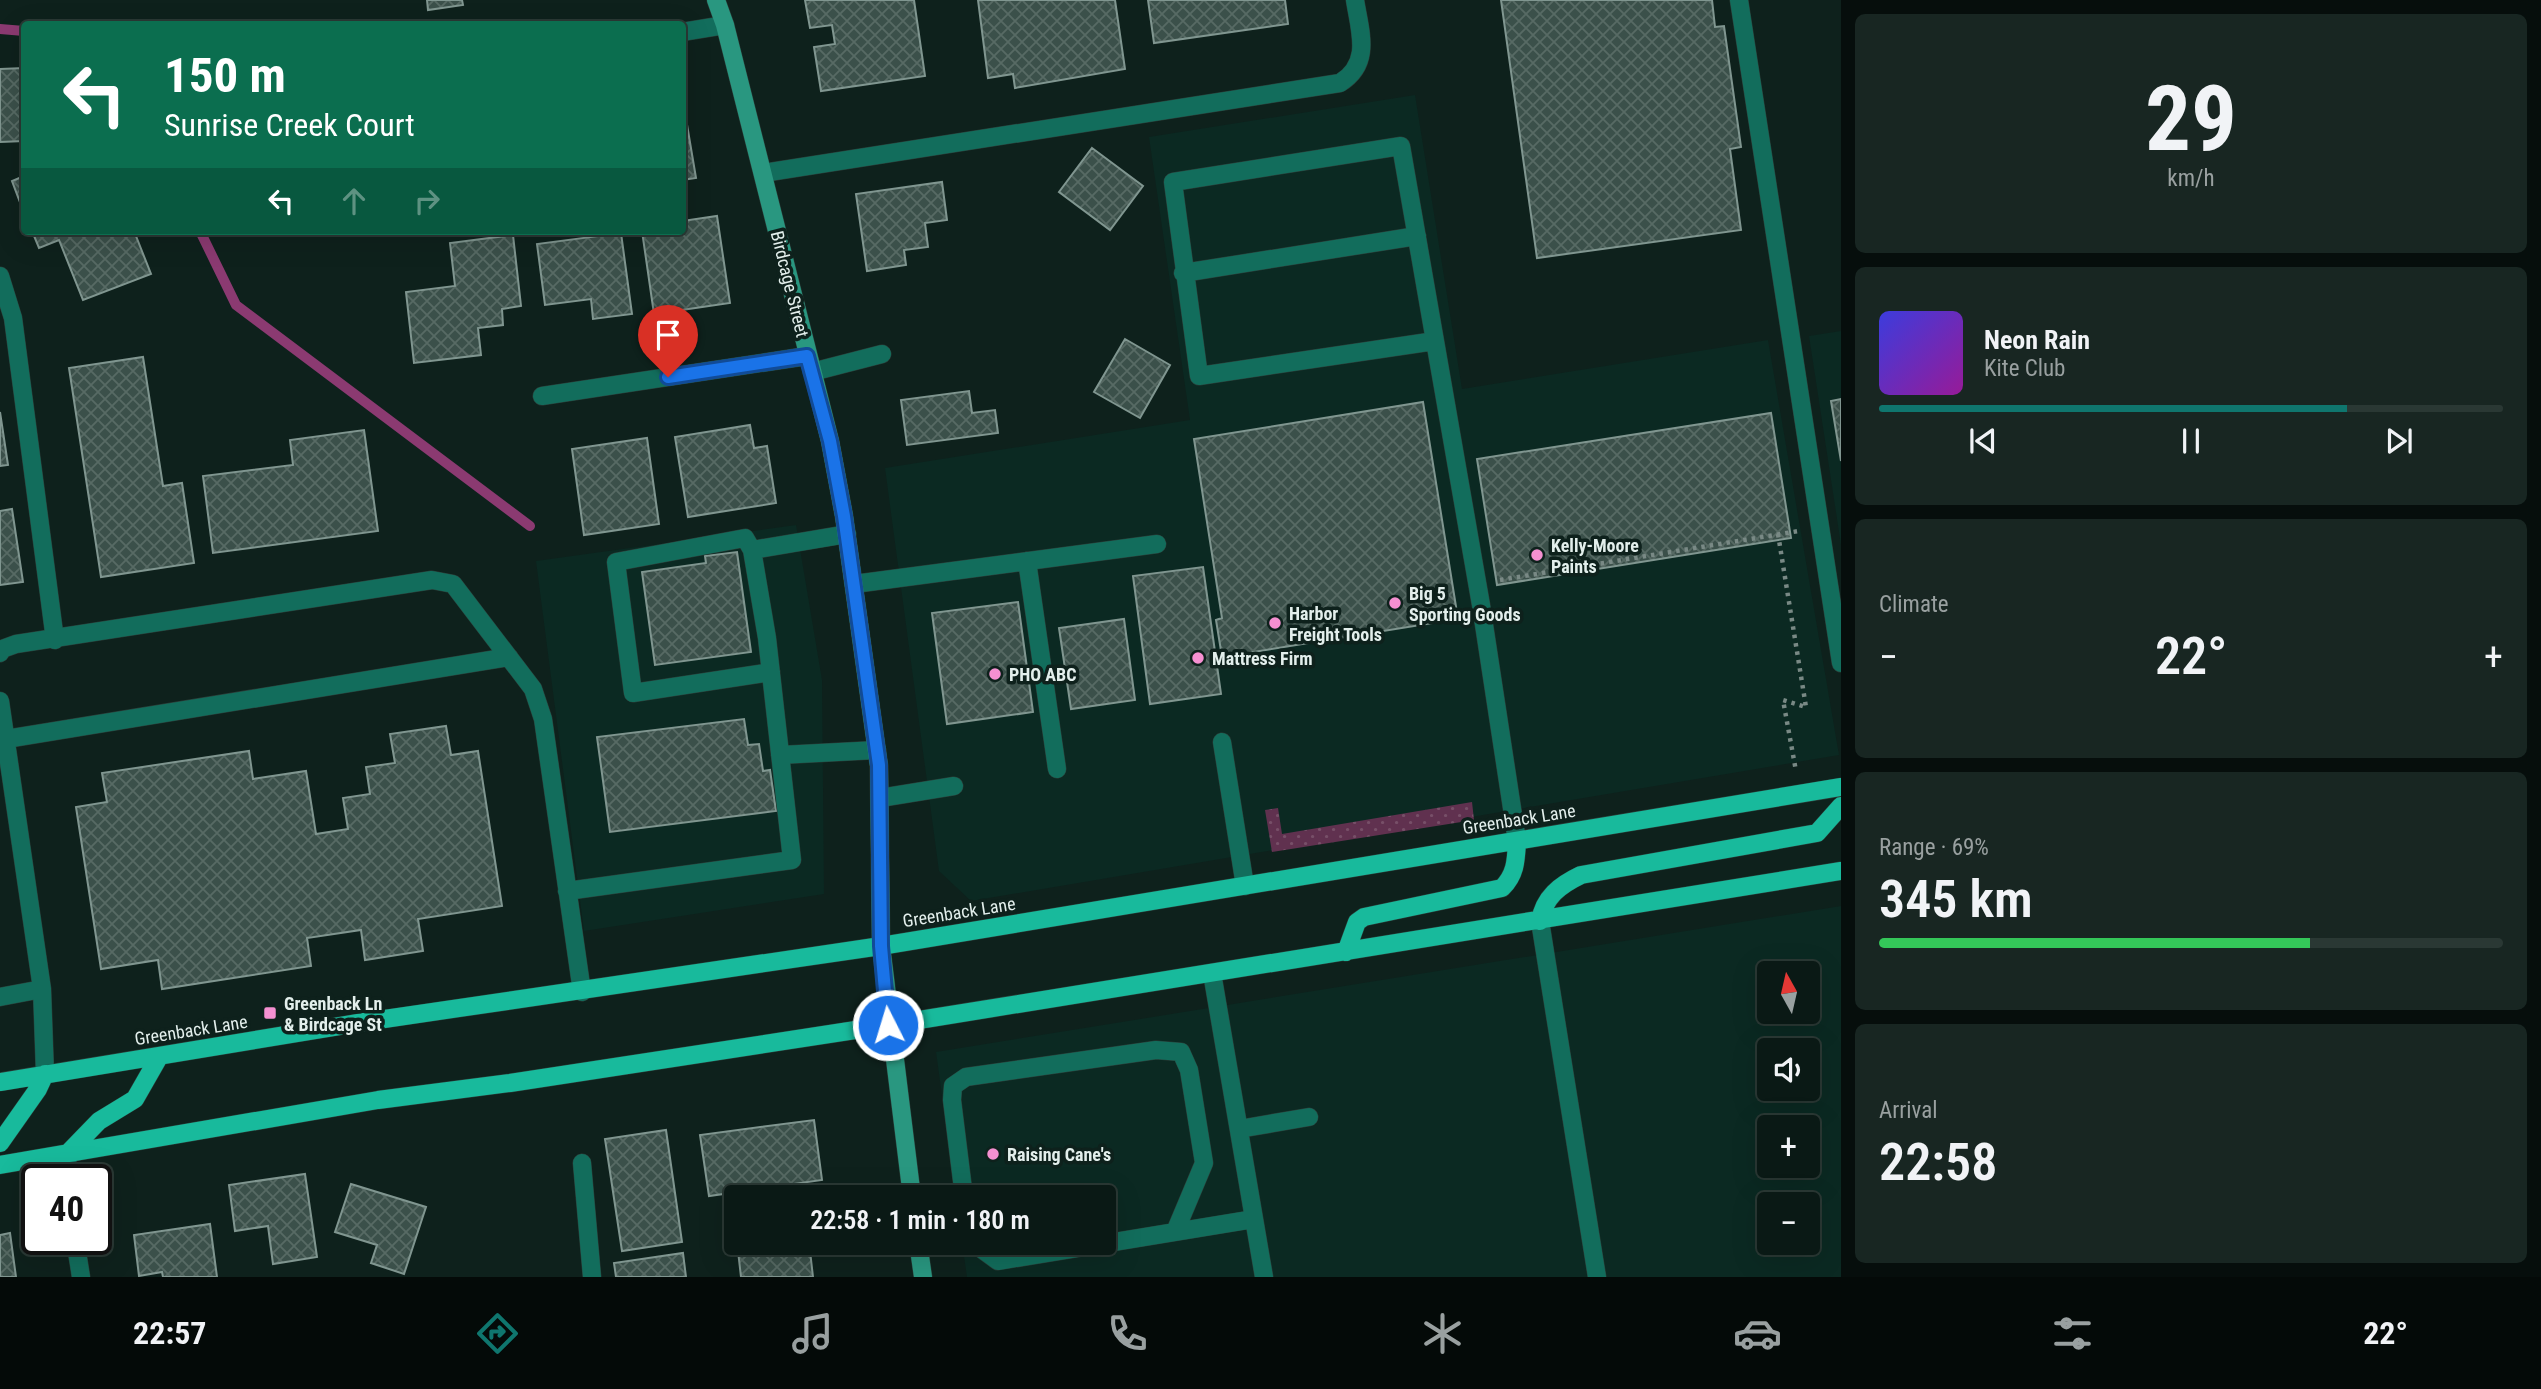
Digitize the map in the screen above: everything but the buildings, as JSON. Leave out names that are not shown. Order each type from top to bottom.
[{"type":"main road","name":"Greenback Lane","points":[[0,1082],[364,1022],[881,946],[1841,787]]},
{"type":"main road","points":[[1540,921],[1543,907],[1552,894],[1564,883],[1581,875],[1817,833],[1841,806]]},
{"type":"main road","points":[[1346,952],[1357,922],[1364,917],[1502,888],[1512,879],[1516,867],[1517,841]]},
{"type":"main road","points":[[0,1164],[378,1100],[521,1082],[888,1025],[1841,871]]},
{"type":"main road","points":[[67,1154],[99,1121],[135,1099],[159,1057]]},
{"type":"main road","points":[[0,1143],[38,1089],[44,1074]]},
{"type":"street","name":"Birdcage Street","points":[[716,0],[725,24],[830,441],[847,534],[877,750],[881,946],[888,1025],[910,1185]]},
{"type":"street","points":[[763,173],[1340,83],[1354,74],[1363,50],[1355,0]]},
{"type":"street","points":[[1739,0],[1841,663]]},
{"type":"street","points":[[686,31],[725,24]]},
{"type":"street","points":[[1435,341],[1199,376],[1172,183],[1401,146],[1435,341],[1517,841]]},
{"type":"street","points":[[1183,273],[1416,236]]},
{"type":"street","points":[[0,276],[55,640]]},
{"type":"street","points":[[542,396],[882,354]]},
{"type":"street","points":[[752,550],[847,534]]},
{"type":"street","points":[[567,891],[792,860],[771,672],[752,550],[745,538],[616,562],[633,693],[771,672]]},
{"type":"street","points":[[854,584],[1157,544]]},
{"type":"street","points":[[1027,561],[1057,769]]},
{"type":"street","points":[[0,653],[2,649],[16,644],[432,580],[453,584],[533,689],[542,719],[582,992]]},
{"type":"street","points":[[6,739],[509,657]]},
{"type":"street","points":[[0,701],[42,989],[44,1074]]},
{"type":"street","points":[[1222,742],[1245,886]]},
{"type":"street","points":[[780,755],[877,750]]},
{"type":"street","points":[[880,798],[954,786]]},
{"type":"street","points":[[1540,921],[1597,1277]]},
{"type":"street","points":[[1212,974],[1264,1277]]},
{"type":"street","points":[[0,997],[42,989]]},
{"type":"street","points":[[963,1185],[952,1100],[953,1086],[966,1077],[1156,1050],[1181,1052],[1189,1070],[1203,1163],[1175,1232]]},
{"type":"street","points":[[1239,1129],[1309,1117]]},
{"type":"street","points":[[67,1154],[67,1164]]},
{"type":"street","points":[[582,1163],[592,1277]]},
{"type":"street","points":[[1116,1242],[1254,1219]]},
{"type":"street","points":[[78,1255],[81,1277]]},
{"type":"street","points":[[920,1255],[923,1277]]},
{"type":"street","points":[[990,1255],[998,1261],[1035,1255]]},
{"type":"path","points":[[1492,581],[1820,527]]},
{"type":"path","points":[[1778,534],[1806,707],[1783,699],[1797,777]]},
{"type":"shaded area","points":[[1415,95],[1462,389],[1768,340],[1839,755],[971,901],[939,871],[885,468],[1190,420],[1149,137]]},
{"type":"shaded area","points":[[1841,331],[1841,545],[1809,336]]},
{"type":"shaded area","points":[[796,525],[822,680],[824,894],[584,931],[536,561]]},
{"type":"shaded area","points":[[1472,802],[1474,820],[1272,852],[1265,810],[1278,808],[1282,834]]},
{"type":"shaded area","points":[[1841,906],[1841,1277],[967,1277],[964,1255],[1116,1255],[1116,1185],[954,1185],[936,1052]]},
{"type":"waterway","points":[[0,29],[21,31]]},
{"type":"waterway","points":[[202,235],[236,305],[530,526]]},
{"type":"place","name":"Kelly-Moore Paints","points":[[1537,555]]},
{"type":"place","name":"Big 5 Sporting Goods","points":[[1395,603]]},
{"type":"place","name":"Harbor Freight Tools","points":[[1275,623]]},
{"type":"place","name":"Mattress Firm","points":[[1198,658]]},
{"type":"place","name":"PHO ABC","points":[[995,674]]},
{"type":"place","name":"Greenback Ln & Birdcage St","points":[[270,1013]]},
{"type":"place","name":"Raising Cane's","points":[[993,1154]]},
{"type":"route","points":[[668,377],[807,356],[830,441],[844,516],[879,765],[881,946],[888,1025]]}]
